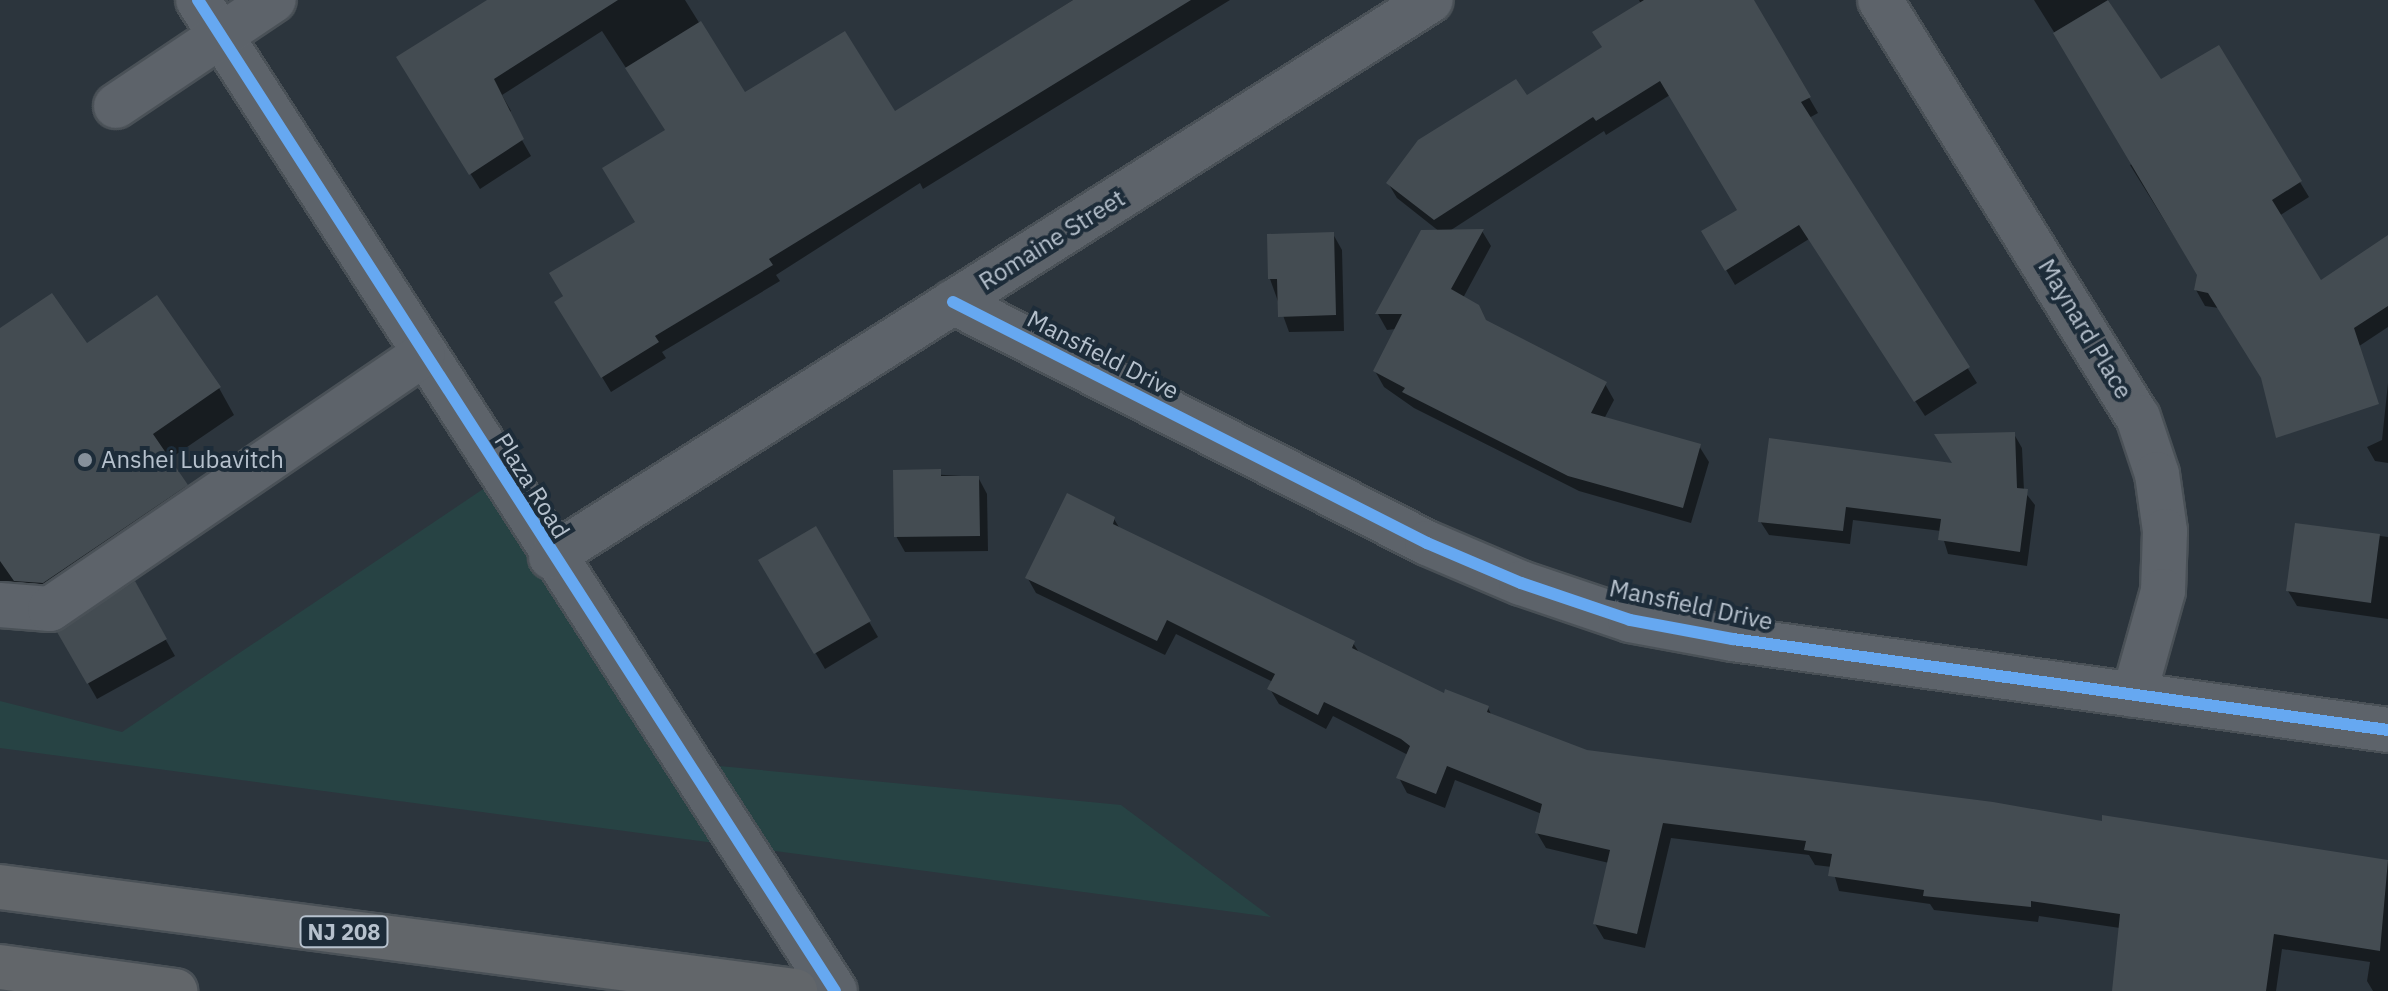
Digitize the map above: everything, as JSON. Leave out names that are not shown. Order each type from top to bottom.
[{"type":"highway","name":"NJ 208","points":[[0,887],[795,991]]},
{"type":"highway","points":[[0,967],[175,991]]},
{"type":"street","points":[[116,106],[209,17],[274,0]]},
{"type":"street","name":"Romaine Street","points":[[551,557],[1431,0]]},
{"type":"street","name":"Maynard Place","points":[[1880,0],[2138,417],[2157,474],[2165,531],[2163,591],[2134,695]]},
{"type":"street","name":"Plaza Road","points":[[209,17],[551,557],[835,991]]},
{"type":"street","name":"Mansfield Drive","points":[[953,302],[1427,543],[1603,611],[1733,639],[2388,730]]},
{"type":"street","points":[[0,605],[50,609],[423,355]]},
{"type":"green space","points":[[501,477],[688,763],[1121,805],[1271,917],[0,748],[0,701],[122,732]]},
{"type":"building","points":[[487,0],[618,0],[494,79],[524,139],[469,175],[396,57]]},
{"type":"building","points":[[1073,0],[1191,0],[769,259],[773,265],[655,336],[659,342],[601,378],[554,302],[563,296],[549,273],[635,222],[602,168],[665,130],[625,68],[701,21],[745,92],[845,31],[895,111]]},
{"type":"building","points":[[1644,0],[1754,0],[1811,97],[1801,102],[1970,367],[1914,402],[1799,225],[1725,271],[1701,231],[1737,210],[1660,81],[1596,121],[1593,117],[1434,220],[1386,183],[1418,140],[1516,79],[1527,95],[1602,47],[1592,32]]},
{"type":"building","points":[[2108,0],[2161,79],[2219,45],[2302,181],[2272,200],[2321,280],[2388,235],[2388,306],[2354,328],[2379,404],[2276,438],[2261,378],[2208,293],[2194,290],[2197,275],[2053,33]]},
{"type":"building","points":[[1484,229],[1451,289],[1479,305],[1486,320],[1607,382],[1591,413],[1701,444],[1683,508],[1568,476],[1402,392],[1405,388],[1373,371],[1402,314],[1375,314],[1421,230]]},
{"type":"building","points":[[1334,232],[1336,315],[1278,317],[1277,279],[1268,279],[1267,234]]},
{"type":"building","name":"Anshei Lubavitch","points":[[52,293],[87,343],[157,295],[221,387],[153,434],[188,485],[43,583],[14,581],[0,561],[0,328]]},
{"type":"building","points":[[2015,432],[2017,488],[2028,489],[2020,552],[1938,540],[1941,519],[1846,507],[1843,531],[1758,522],[1769,438],[1952,463],[1934,434]]},
{"type":"building","points":[[941,469],[941,476],[979,476],[980,536],[894,537],[893,470]]},
{"type":"building","points":[[1067,493],[1115,517],[1113,524],[1355,641],[1352,648],[1444,693],[1445,689],[1489,706],[1487,712],[1587,750],[1993,802],[2102,821],[2102,815],[2388,860],[2380,951],[2274,934],[2266,991],[2112,991],[2120,914],[2031,901],[2031,907],[1923,896],[1924,890],[1828,876],[1832,854],[1804,850],[1806,841],[1663,823],[1637,934],[1593,924],[1610,850],[1535,833],[1542,804],[1447,766],[1436,794],[1396,778],[1410,746],[1401,739],[1324,702],[1318,715],[1267,689],[1275,674],[1167,620],[1157,641],[1025,578]]},
{"type":"building","points":[[2295,523],[2380,534],[2371,603],[2286,591]]},
{"type":"building","points":[[816,526],[871,621],[814,654],[758,560]]},
{"type":"building","points":[[135,581],[167,639],[87,684],[57,632]]},
{"type":"cycle path","points":[[198,0],[835,991]]},
{"type":"cycle path","points":[[953,302],[1427,543],[1521,583],[1630,620],[1733,639],[2388,730]]},
{"type":"place","name":"Anshei Lubavitch","points":[[85,460]]}]
